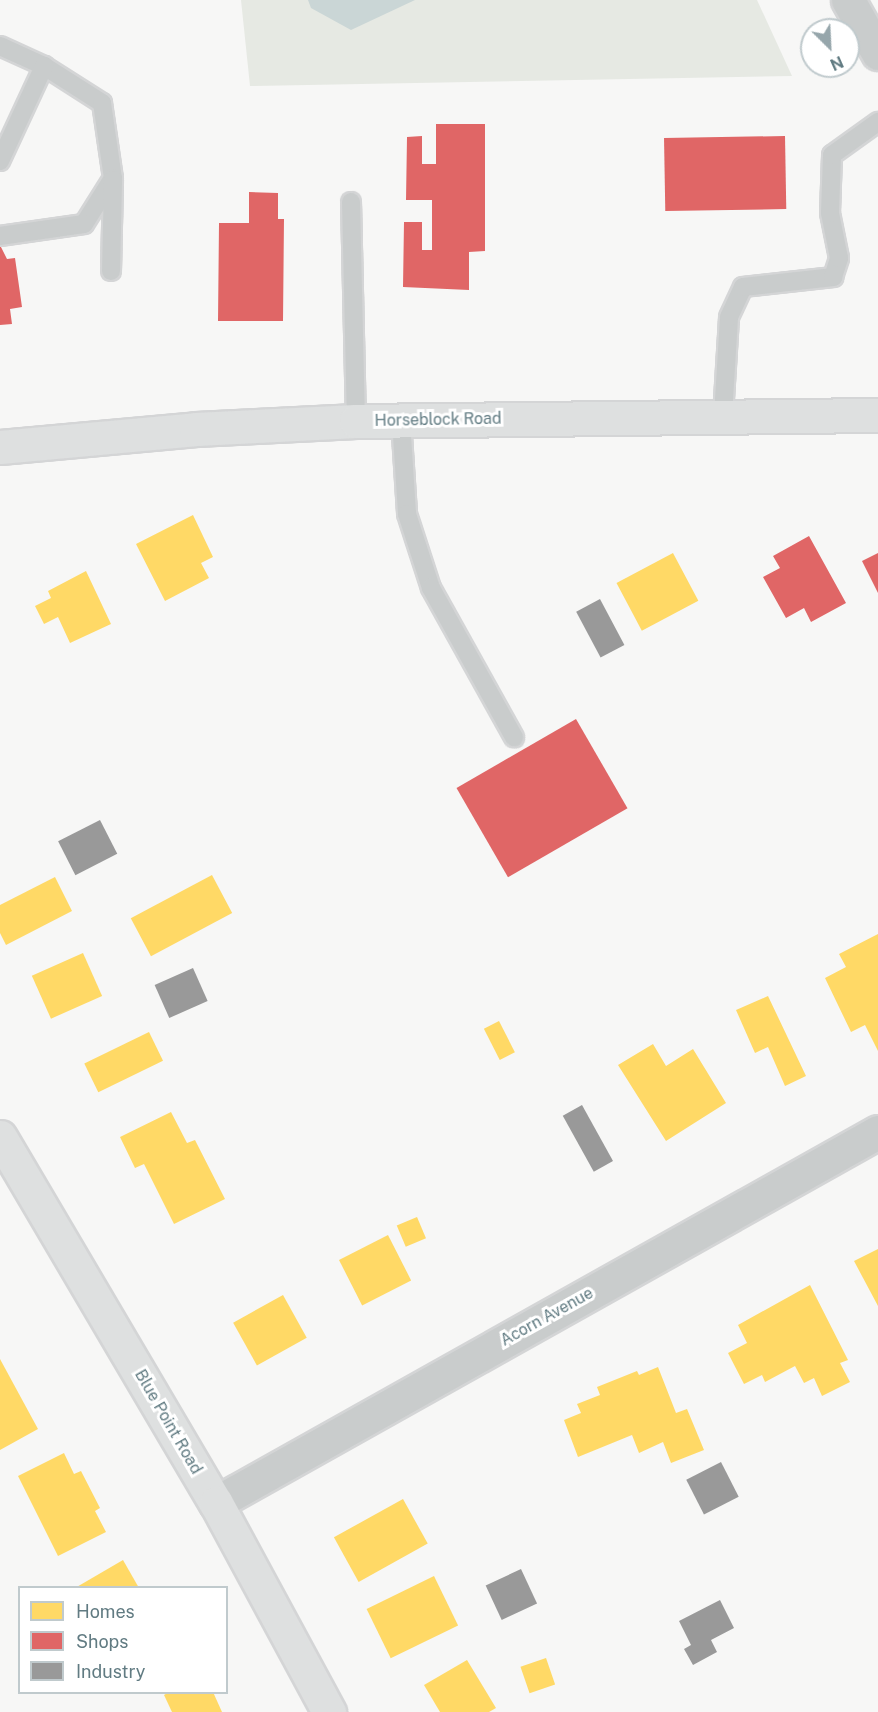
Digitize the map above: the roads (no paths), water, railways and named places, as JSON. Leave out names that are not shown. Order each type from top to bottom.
[{"type":"main road","name":"Horseblock Road","points":[[0,447],[196,429],[356,421],[878,415]]},
{"type":"main road","name":"Blue Point Road","points":[[0,1137],[216,1503],[329,1712]]},
{"type":"street","name":"Acorn Avenue","points":[[216,1503],[878,1132]]},
{"type":"lane","points":[[0,46],[44,66],[102,103],[113,178],[111,271]]},
{"type":"lane","points":[[0,160],[44,66]]},
{"type":"lane","points":[[723,416],[729,317],[743,287],[833,277],[839,258],[830,213],[832,155],[878,122]]},
{"type":"lane","points":[[0,236],[84,224],[113,178]]},
{"type":"lane","points":[[351,202],[356,421]]},
{"type":"lane","points":[[401,420],[407,514],[431,588],[514,736]]}]
